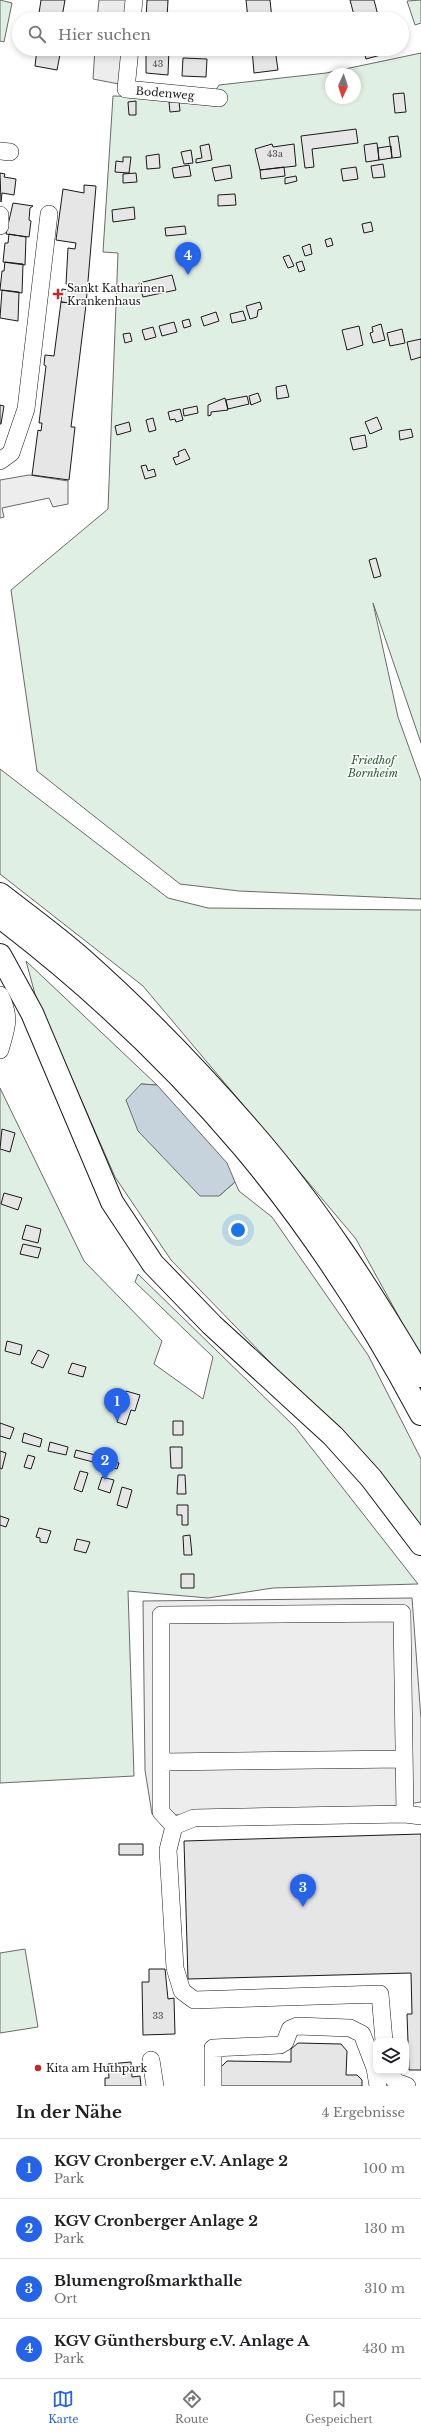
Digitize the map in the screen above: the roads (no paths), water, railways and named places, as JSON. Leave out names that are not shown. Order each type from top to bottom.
[{"type":"highway","points":[[0,894],[81,958],[158,1030],[250,1130],[320,1221],[361,1278],[421,1376]]},
{"type":"highway","points":[[0,917],[65,969],[114,1013],[197,1096],[244,1148],[304,1227],[344,1286],[421,1414]]},
{"type":"highway","points":[[0,955],[32,1013],[112,1202],[153,1264],[212,1324],[333,1436],[371,1478],[421,1544]]},
{"type":"street","points":[[133,12],[134,0]]},
{"type":"street","name":"Bodenweg","points":[[129,56],[126,89],[219,98]]},
{"type":"street","points":[[0,461],[11,453],[26,409],[50,214]]},
{"type":"street","points":[[0,215],[0,226]]},
{"type":"street","points":[[0,995],[7,1009],[8,1021],[0,1050]]},
{"type":"street","points":[[402,1613],[404,1759],[413,1815],[194,1818],[174,1826],[161,1812],[161,1616],[402,1613]]},
{"type":"street","points":[[162,1762],[404,1759]]},
{"type":"street","points":[[174,1826],[168,1850],[175,1968],[182,1991],[194,2000],[380,1994],[384,2038]]},
{"type":"street","points":[[214,2086],[213,2048],[280,2045],[285,2042],[290,2029],[297,2026],[350,2028],[362,2034],[375,2068],[378,2086]]},
{"type":"street","points":[[151,2060],[155,2086]]},
{"type":"street","points":[[390,2074],[396,2082],[407,2086]]},
{"type":"place","name":"KGV Günthersburg e.V. Anlage A","points":[[188,275]]},
{"type":"place","name":"Sankt Katharinen Krankenhaus","points":[[58,294]]},
{"type":"place","name":"KGV Cronberger e.V. Anlage 2","points":[[117,1421]]},
{"type":"place","name":"KGV Cronberger Anlage 2","points":[[105,1480]]},
{"type":"place","name":"Blumengroßmarkthalle","points":[[303,1907]]},
{"type":"place","name":"Kita am Huthpark","points":[[38,2068]]},
{"type":"park label","name":"Friedhof Bornheim","points":[[373,766]]}]
